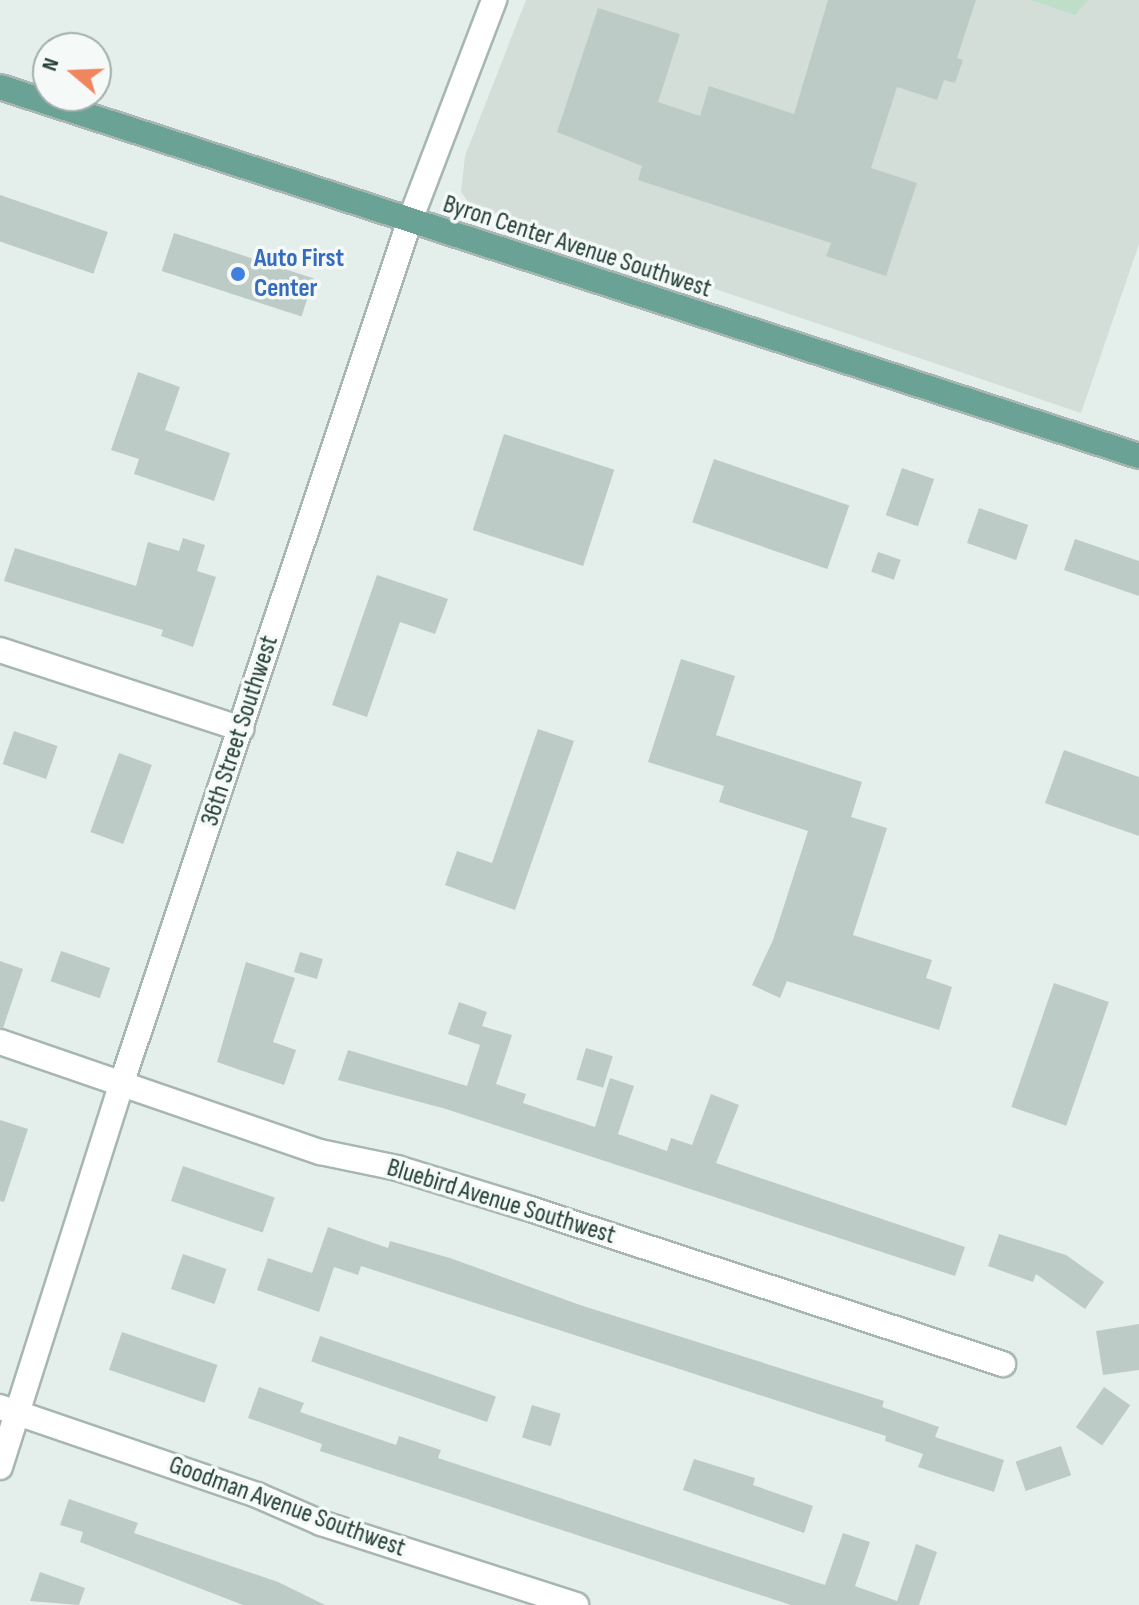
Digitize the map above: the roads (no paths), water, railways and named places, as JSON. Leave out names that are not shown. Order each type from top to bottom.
[{"type":"main road","name":"Byron Center Avenue Southwest","points":[[0,87],[409,223],[1139,456]]},
{"type":"street","name":"36th Street Southwest","points":[[0,1467],[9,1410],[409,223],[494,0]]},
{"type":"street","points":[[0,650],[241,729]]},
{"type":"street","name":"Bluebird Avenue Southwest","points":[[0,1042],[320,1152],[397,1168],[527,1208],[1003,1364]]},
{"type":"street","name":"Goodman Avenue Southwest","points":[[9,1410],[257,1495],[321,1523],[576,1605]]},
{"type":"place","name":"Auto First Center","points":[[238,274]]}]
